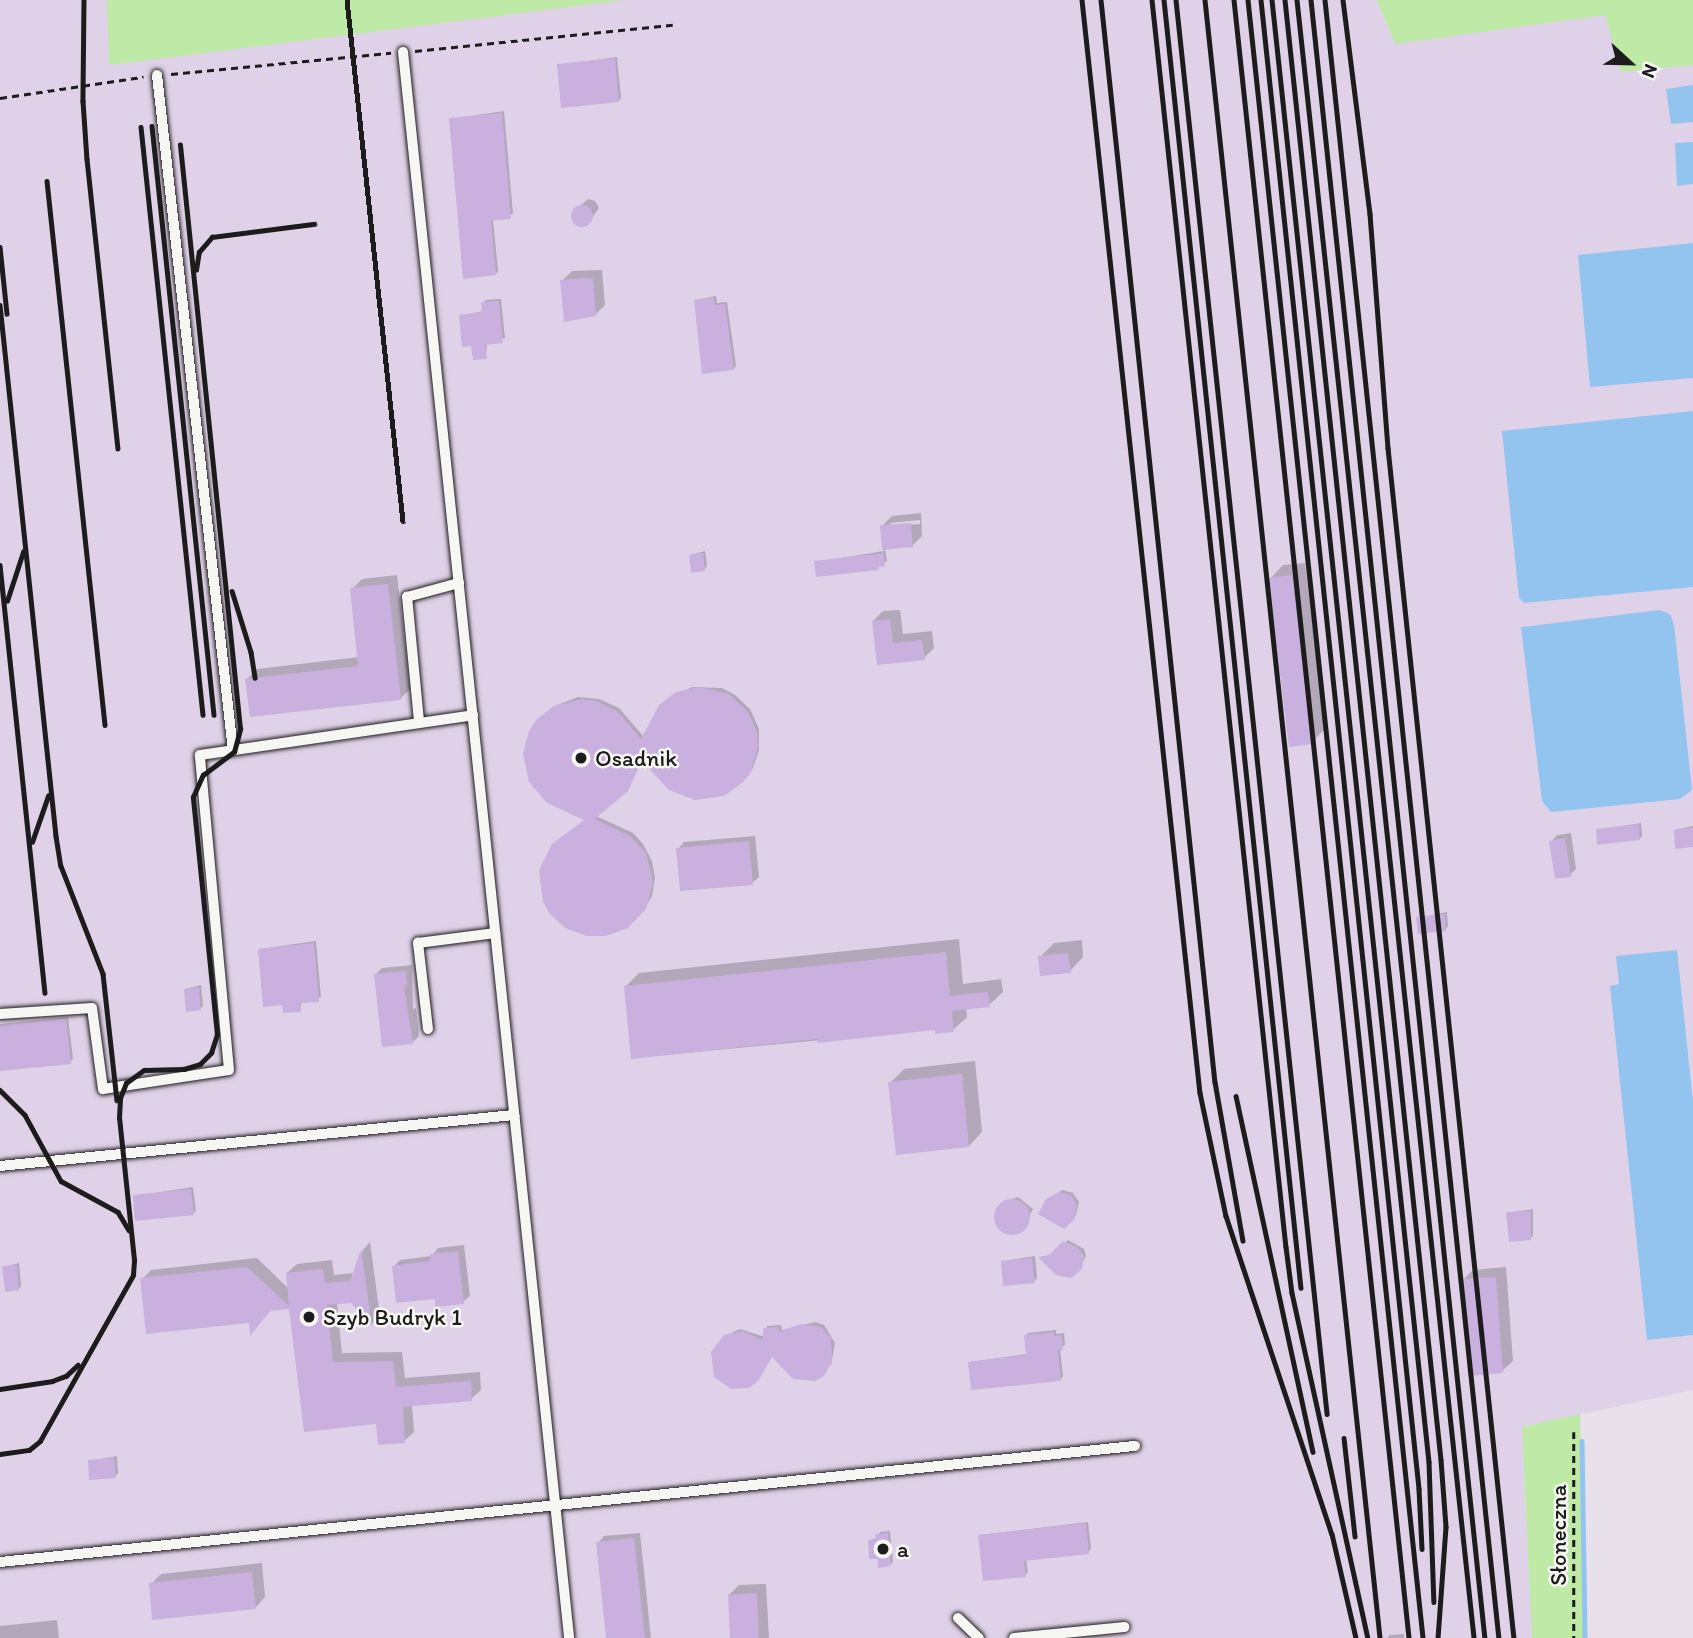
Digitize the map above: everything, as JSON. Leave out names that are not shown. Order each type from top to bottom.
[{"type":"lane","points":[[403,52],[569,1638]]},
{"type":"lane","points":[[157,75],[233,750]]},
{"type":"lane","points":[[419,721],[407,597],[459,583]]},
{"type":"lane","points":[[0,1014],[92,1008],[103,1089],[229,1070],[200,755],[473,715]]},
{"type":"lane","points":[[428,1029],[418,943],[495,933]]},
{"type":"lane","points":[[0,1166],[514,1115]]},
{"type":"lane","points":[[0,1562],[555,1503],[1135,1446]]},
{"type":"lane","points":[[958,1618],[979,1638]]},
{"type":"lane","points":[[1014,1638],[1124,1627]]},
{"type":"path","points":[[0,98],[157,75],[673,25]]},
{"type":"path","name":"Słoneczna","points":[[1574,1432],[1574,1638]]},
{"type":"shaded area","points":[[0,0],[1377,0],[1395,43],[1606,14],[1621,72],[1693,65],[1693,1390],[1522,1427],[1532,1638],[0,1638]]},
{"type":"green space","points":[[107,0],[625,0],[109,65]]},
{"type":"green space","points":[[1377,0],[1693,0],[1693,65],[1621,72],[1605,15],[1395,44]]},
{"type":"green space","points":[[1580,1414],[1585,1638],[1532,1638],[1522,1427]]},
{"type":"water","points":[[1693,85],[1693,122],[1671,124],[1666,89]]},
{"type":"water","points":[[1693,142],[1693,184],[1677,186],[1675,143]]},
{"type":"water","points":[[1693,243],[1693,378],[1590,387],[1578,255]]},
{"type":"water","points":[[1693,411],[1693,587],[1524,603],[1519,598],[1502,431]]},
{"type":"water","points":[[1659,610],[1670,614],[1674,624],[1692,790],[1680,799],[1551,812],[1542,801],[1521,627]]},
{"type":"water","points":[[1677,950],[1693,1101],[1693,1335],[1647,1340],[1610,986],[1619,984],[1616,956]]},
{"type":"building","points":[[615,58],[619,102],[561,108],[557,64]]},
{"type":"building","points":[[502,113],[511,219],[491,221],[496,275],[463,279],[449,118]]},
{"type":"building","points":[[582,205],[590,208],[593,216],[590,224],[582,227],[574,224],[571,216],[574,208]]},
{"type":"building","points":[[593,279],[596,316],[564,322],[560,280]]},
{"type":"building","points":[[714,298],[715,305],[725,304],[734,370],[702,374],[694,300]]},
{"type":"building","points":[[499,301],[503,343],[485,345],[487,359],[473,360],[471,346],[462,347],[459,315],[482,312],[481,302]]},
{"type":"building","points":[[911,523],[913,547],[882,550],[880,525]]},
{"type":"building","points":[[703,553],[705,571],[691,573],[689,555]]},
{"type":"building","points":[[884,553],[885,566],[878,567],[879,570],[816,577],[814,561]]},
{"type":"building","points":[[1292,575],[1312,744],[1289,747],[1268,578]]},
{"type":"building","points":[[388,584],[401,700],[250,717],[245,679],[358,666],[350,588]]},
{"type":"building","points":[[890,619],[893,643],[922,640],[925,660],[877,665],[872,621]]},
{"type":"building","points":[[699,687],[729,694],[748,712],[757,732],[758,746],[751,773],[724,796],[695,800],[669,790],[642,761],[628,791],[595,819],[630,836],[646,853],[653,882],[646,909],[628,928],[606,936],[587,936],[565,928],[550,914],[543,902],[539,870],[552,844],[584,820],[547,803],[529,782],[523,754],[529,731],[537,719],[554,706],[582,699],[596,701],[617,711],[641,739],[659,705],[676,692]]},
{"type":"building","points":[[1639,824],[1640,840],[1597,845],[1596,829]]},
{"type":"building","points":[[1693,828],[1693,847],[1675,849],[1674,830]]},
{"type":"building","points":[[1565,838],[1571,877],[1555,879],[1549,841]]},
{"type":"building","points":[[749,841],[753,885],[680,891],[676,848]]},
{"type":"building","points":[[1445,914],[1446,931],[1418,934],[1416,917]]},
{"type":"building","points":[[314,943],[319,1002],[300,1003],[301,1012],[283,1013],[282,1005],[263,1007],[258,949]]},
{"type":"building","points":[[946,952],[950,996],[988,992],[990,1007],[952,1011],[954,1032],[935,1034],[935,1030],[818,1043],[817,1039],[631,1059],[624,986]]},
{"type":"building","points":[[1068,953],[1071,973],[1040,976],[1038,956]]},
{"type":"building","points":[[406,971],[407,985],[404,985],[413,1044],[382,1047],[374,974]]},
{"type":"building","points":[[199,987],[201,1010],[186,1012],[184,989]]},
{"type":"building","points":[[66,1018],[71,1064],[0,1071],[0,1026]]},
{"type":"building","points":[[962,1074],[969,1147],[896,1155],[888,1082]]},
{"type":"building","points":[[191,1189],[194,1215],[135,1221],[133,1195]]},
{"type":"building","points":[[1059,1192],[1071,1195],[1077,1205],[1074,1220],[1064,1229],[1038,1214],[1046,1199]]},
{"type":"building","points":[[1012,1199],[1025,1204],[1030,1217],[1025,1230],[1012,1235],[999,1230],[994,1217],[999,1204]]},
{"type":"building","points":[[1531,1211],[1531,1240],[1509,1242],[1506,1212]]},
{"type":"building","points":[[1063,1241],[1077,1247],[1084,1256],[1082,1269],[1071,1278],[1056,1275],[1038,1257],[1048,1256]]},
{"type":"building","points":[[361,1249],[372,1327],[351,1303],[327,1305],[333,1362],[393,1361],[396,1387],[471,1381],[472,1401],[403,1407],[405,1443],[378,1445],[376,1424],[304,1432],[289,1309],[270,1311],[250,1336],[249,1323],[146,1334],[140,1278],[247,1267],[289,1306],[286,1273],[323,1269],[325,1283],[350,1281]]},
{"type":"building","points":[[458,1251],[464,1304],[435,1307],[435,1299],[396,1303],[392,1266],[430,1261],[430,1254]]},
{"type":"building","points":[[1032,1258],[1035,1283],[1003,1286],[1001,1261]]},
{"type":"building","points":[[17,1265],[19,1290],[5,1292],[2,1266]]},
{"type":"building","points":[[1496,1277],[1503,1373],[1468,1376],[1461,1279]]},
{"type":"building","points":[[801,1324],[821,1327],[831,1338],[832,1361],[824,1376],[815,1381],[793,1379],[772,1357],[758,1381],[749,1388],[731,1389],[714,1377],[711,1352],[724,1335],[742,1331],[763,1340],[763,1328],[779,1327],[779,1332]]},
{"type":"building","points":[[1054,1332],[1054,1336],[1062,1335],[1063,1350],[1058,1350],[1061,1381],[971,1390],[968,1362],[1026,1355],[1024,1335]]},
{"type":"building","points":[[114,1458],[116,1478],[89,1480],[88,1460]]},
{"type":"building","points":[[1086,1523],[1089,1554],[1024,1561],[1026,1577],[983,1581],[978,1535]]},
{"type":"building","name":"a","points":[[888,1533],[891,1566],[878,1568],[878,1559],[869,1559],[868,1540],[876,1539],[875,1534]]},
{"type":"building","points":[[634,1538],[645,1638],[606,1638],[596,1542]]},
{"type":"building","points":[[252,1572],[256,1609],[152,1620],[149,1583]]},
{"type":"building","points":[[757,1593],[759,1638],[730,1638],[728,1595]]},
{"type":"waterway","points":[[1582,1441],[1585,1638]]},
{"type":"railway","points":[[84,0],[83,101],[87,159],[118,448]]},
{"type":"railway","points":[[347,0],[403,521]]},
{"type":"railway","points":[[1082,0],[1200,1093],[1226,1216],[1332,1534],[1356,1638]]},
{"type":"railway","points":[[1101,0],[1215,1082],[1243,1241]]},
{"type":"railway","points":[[1152,0],[1292,1293],[1368,1638]]},
{"type":"railway","points":[[1164,0],[1301,1288]]},
{"type":"railway","points":[[1176,0],[1327,1414]]},
{"type":"railway","points":[[1205,0],[1380,1638]]},
{"type":"railway","points":[[1234,0],[1409,1638]]},
{"type":"railway","points":[[1248,0],[1423,1638]]},
{"type":"railway","points":[[1261,0],[1419,1489],[1422,1549]]},
{"type":"railway","points":[[1272,0],[1429,1462],[1434,1602]]},
{"type":"railway","points":[[1285,0],[1441,1460],[1446,1527],[1438,1638]]},
{"type":"railway","points":[[1297,0],[1474,1638]]},
{"type":"railway","points":[[1311,0],[1485,1638]]},
{"type":"railway","points":[[1325,0],[1499,1638]]},
{"type":"railway","points":[[1343,0],[1370,214],[1388,448],[1514,1638]]},
{"type":"railway","points":[[152,126],[214,715]]},
{"type":"railway","points":[[141,127],[203,715]]},
{"type":"railway","points":[[0,1454],[29,1450],[40,1441],[133,1275],[134,1260],[119,1118],[120,1098],[126,1083],[144,1070],[184,1069],[200,1064],[211,1053],[217,1035],[193,797],[203,775],[234,752],[240,729],[180,145]]},
{"type":"railway","points":[[47,181],[105,725]]},
{"type":"railway","points":[[196,270],[199,252],[212,237],[314,224]]},
{"type":"railway","points":[[0,247],[7,314]]},
{"type":"railway","points":[[0,305],[56,836],[61,866],[103,974],[117,1100]]},
{"type":"railway","points":[[7,601],[23,552]]},
{"type":"railway","points":[[0,565],[45,993]]},
{"type":"railway","points":[[232,591],[251,652],[255,678]]},
{"type":"railway","points":[[32,842],[48,796]]},
{"type":"railway","points":[[0,1090],[25,1115],[61,1181],[118,1212],[129,1230]]},
{"type":"railway","points":[[1236,1096],[1313,1452]]},
{"type":"railway","points":[[0,1389],[52,1381],[66,1376],[78,1365]]},
{"type":"railway","points":[[1344,1438],[1355,1536]]},
{"type":"place","name":"Osadnik","points":[[581,758]]},
{"type":"place","name":"Szyb Budryk 1","points":[[309,1317]]},
{"type":"place","name":"a","points":[[883,1549]]}]
